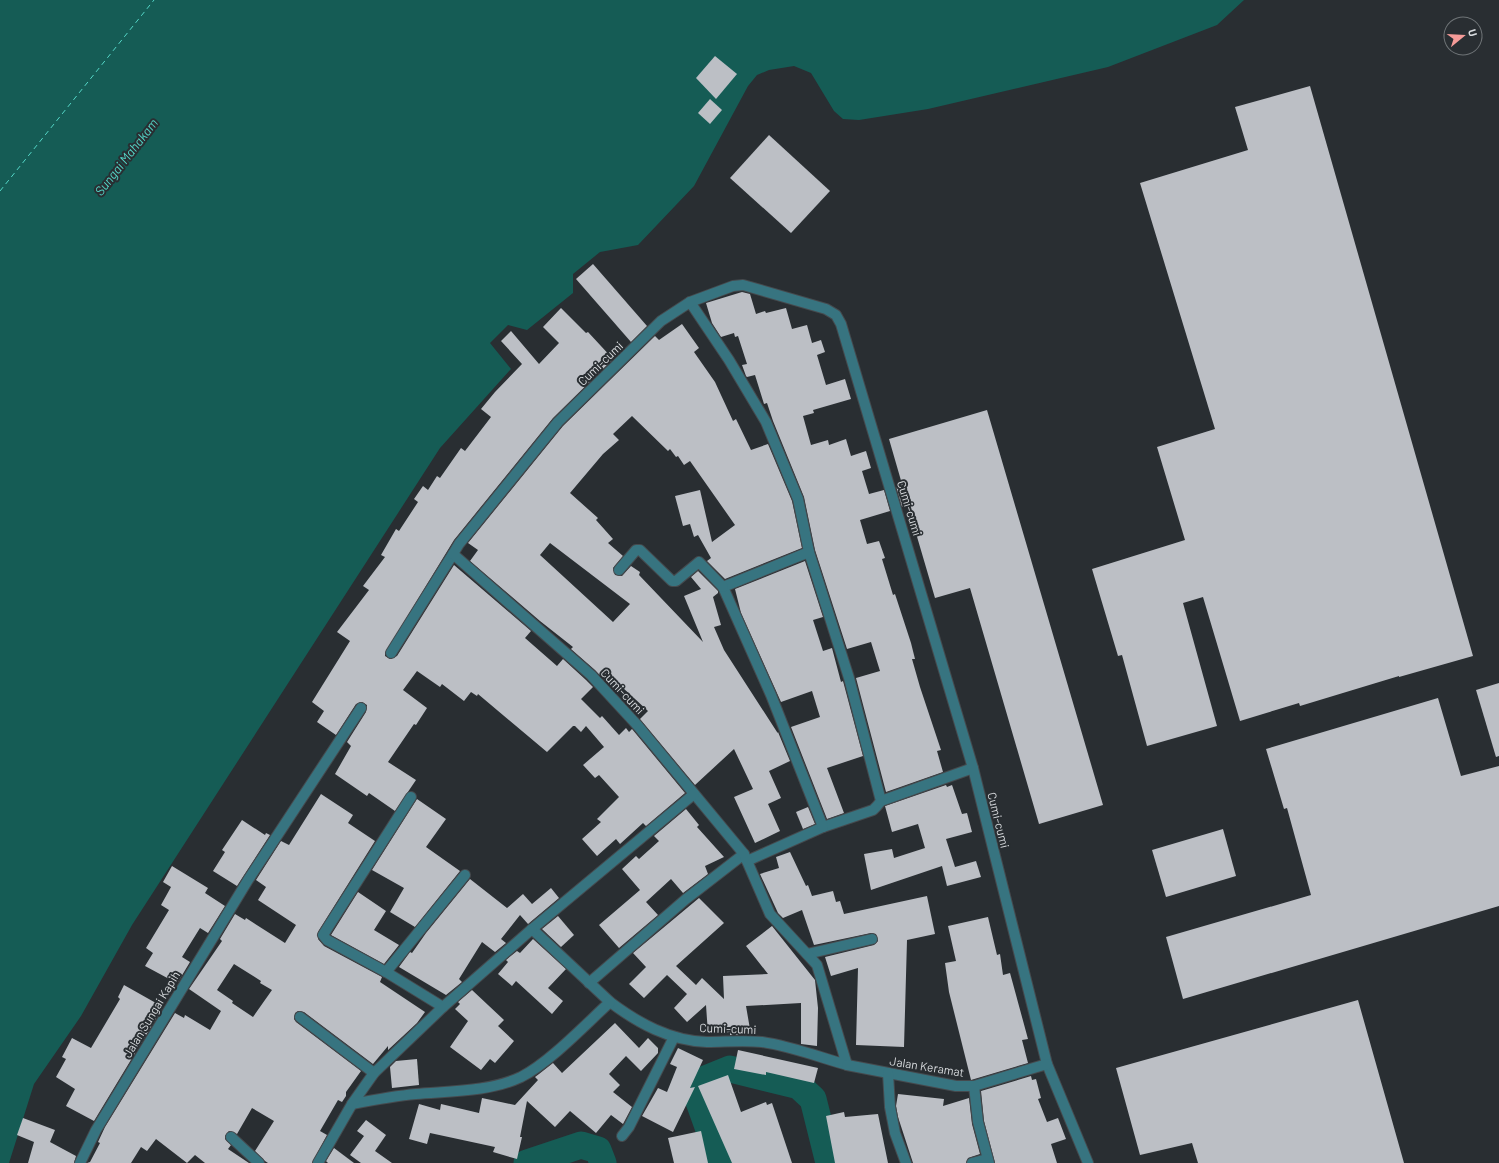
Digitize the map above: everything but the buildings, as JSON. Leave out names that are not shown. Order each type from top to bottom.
[{"type":"street","name":"Cumi-cumi","points":[[847,1065],[822,976],[817,965],[770,914],[746,858],[638,726],[591,675],[453,554],[459,544],[558,422],[661,321],[690,302],[733,286],[743,285],[826,309],[836,315],[844,333],[973,768],[1047,1064],[1088,1163]]},
{"type":"street","points":[[690,302],[729,360],[766,422],[798,499],[810,552],[849,678],[881,801]]},
{"type":"street","points":[[619,570],[636,550],[640,550],[672,581],[676,581],[699,562],[724,588],[771,695],[823,827]]},
{"type":"street","points":[[724,588],[810,552]]},
{"type":"street","points":[[391,653],[453,554]]},
{"type":"street","name":"Jalan Sungai Kapih","points":[[80,1163],[96,1130],[248,880],[361,708]]},
{"type":"street","points":[[589,983],[686,898],[746,858],[823,827],[873,810],[881,801],[973,768]]},
{"type":"street","points":[[318,1163],[352,1104],[374,1073],[443,1007],[694,794]]},
{"type":"street","points":[[411,797],[323,935],[327,940],[386,972],[443,1007]]},
{"type":"street","points":[[386,972],[465,875]]},
{"type":"street","name":"Cumi-cumi","points":[[532,930],[610,1002],[644,1025],[674,1037],[706,1042],[740,1040],[763,1042],[847,1065]]},
{"type":"street","points":[[807,954],[872,939]]},
{"type":"street","points":[[352,1104],[383,1098],[481,1088],[505,1083],[522,1076],[545,1060],[610,1002]]},
{"type":"street","points":[[300,1017],[374,1073]]},
{"type":"street","points":[[622,1136],[629,1127],[674,1037]]},
{"type":"street","name":"Jalan Keramat","points":[[847,1065],[956,1086],[974,1086],[1047,1064]]},
{"type":"street","points":[[888,1074],[890,1107],[895,1133],[906,1163]]},
{"type":"street","points":[[972,1163],[988,1161],[978,1122],[974,1086]]},
{"type":"street","points":[[230,1137],[254,1162]]},
{"type":"water","name":"Sungai Mahakam","points":[[0,0],[1244,0],[1217,25],[1108,67],[928,109],[859,120],[843,119],[834,111],[811,73],[794,66],[769,70],[757,75],[748,86],[694,186],[638,245],[600,252],[573,274],[573,293],[527,330],[508,325],[490,343],[511,369],[440,448],[132,925],[81,1016],[34,1084],[9,1163],[0,1163]]},
{"type":"waterway","points":[[721,1163],[698,1099],[698,1082],[730,1069],[799,1086],[813,1099],[829,1163]]},
{"type":"waterway","points":[[527,1163],[581,1145],[598,1150],[603,1163]]},
{"type":"ferry route","points":[[0,191],[154,0]]}]
